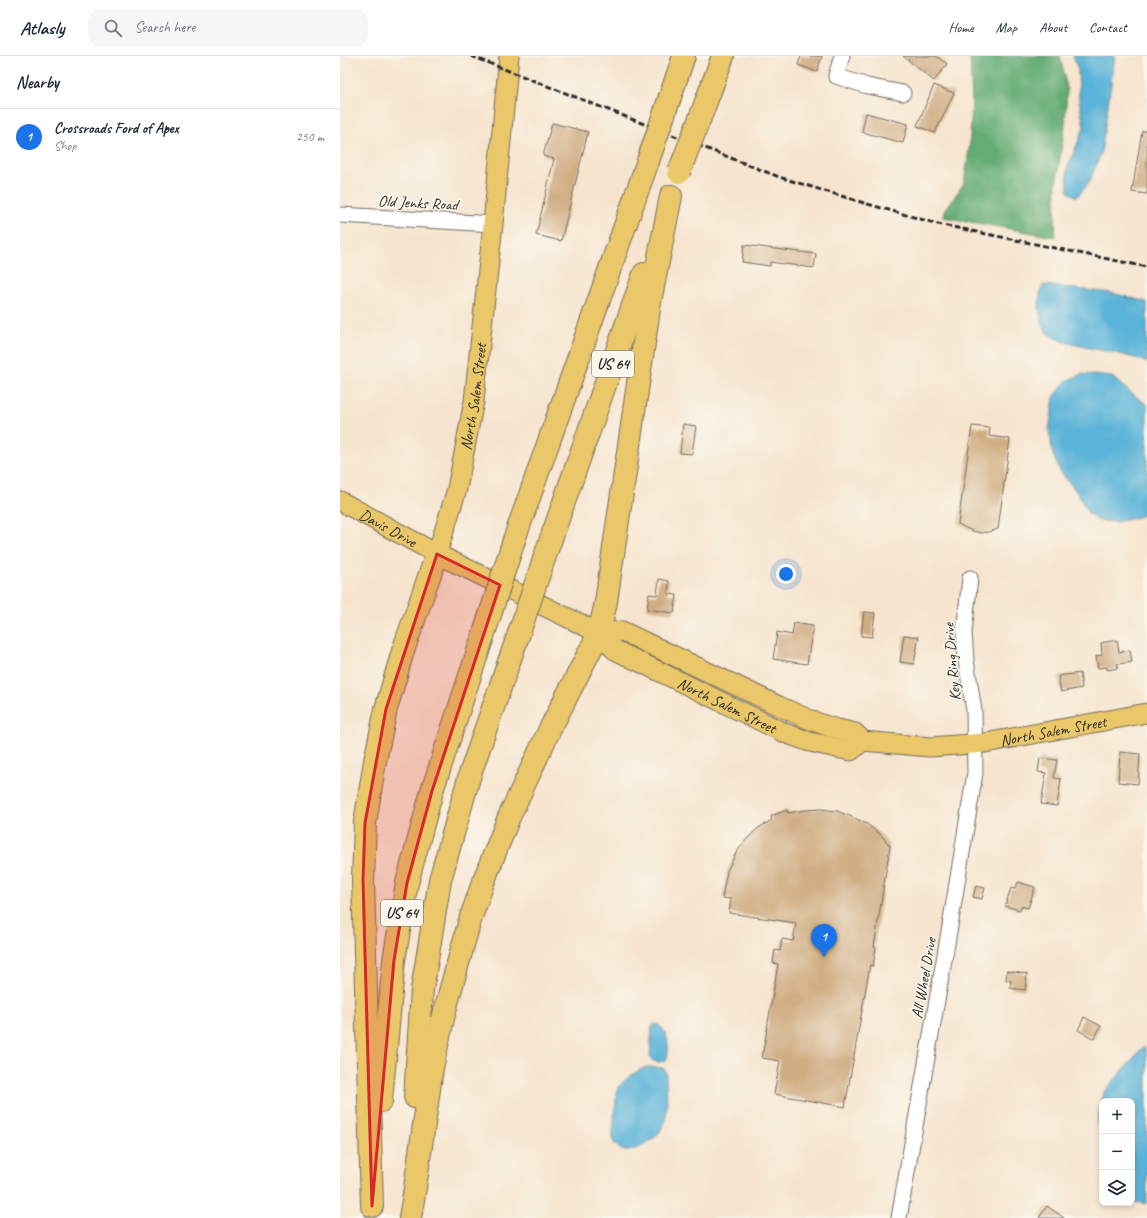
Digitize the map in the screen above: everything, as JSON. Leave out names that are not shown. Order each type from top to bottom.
[{"type":"highway","name":"US 64","points":[[371,1212],[394,960],[407,883],[432,791],[514,540],[684,56]]},
{"type":"highway","name":"US 64","points":[[408,1218],[422,990],[440,880],[470,774],[679,172],[723,56]]},
{"type":"highway","points":[[408,1218],[415,1188],[432,1068],[445,1010],[470,920],[509,817],[549,731],[599,632],[606,602],[650,302],[671,196]]},
{"type":"highway","points":[[371,1212],[363,880],[365,823],[375,761],[386,709],[403,651],[437,554]]},
{"type":"main road","name":"North Salem Street","points":[[509,56],[494,224],[474,401],[457,489],[437,554],[599,632],[616,650],[769,726],[810,742],[851,751],[863,741]]},
{"type":"main road","name":"Davis Drive","points":[[340,501],[437,554]]},
{"type":"main road","name":"North Salem Street","points":[[599,632],[622,631],[808,719],[830,727],[855,733],[863,741],[930,747],[975,744],[1147,713]]},
{"type":"main road","points":[[714,699],[721,693],[726,693],[772,714],[808,719]]},
{"type":"street","points":[[842,56],[836,76],[867,86],[903,93]]},
{"type":"street","name":"Old Jenks Road","points":[[340,215],[494,224]]},
{"type":"street","name":"Key Ring Drive","points":[[970,578],[964,632],[966,660],[974,711],[975,744]]},
{"type":"street","name":"All Wheel Drive","points":[[899,1218],[967,826],[975,773],[975,744]]},
{"type":"highlighted area","points":[[437,554],[500,585],[432,791],[407,883],[394,960],[372,1206],[363,880],[365,823],[386,709]]},
{"type":"green space","points":[[970,56],[1060,56],[1067,89],[1065,125],[1056,186],[1055,237],[943,217],[946,209],[964,183],[969,150],[972,106]]},
{"type":"water","points":[[1073,56],[1115,56],[1101,153],[1089,183],[1077,197],[1068,192],[1067,169],[1084,127],[1079,99],[1078,70]]},
{"type":"water","points":[[1043,285],[1112,293],[1147,302],[1147,363],[1123,355],[1076,345],[1051,336],[1044,329],[1039,310]]},
{"type":"water","points":[[1082,374],[1112,377],[1147,404],[1147,513],[1138,517],[1115,522],[1099,521],[1087,512],[1079,495],[1060,471],[1053,455],[1049,430],[1054,397],[1066,381]]},
{"type":"water","points":[[656,1024],[660,1026],[666,1035],[668,1045],[666,1060],[659,1062],[653,1061],[650,1057],[652,1026]]},
{"type":"water","points":[[1144,1046],[1147,1056],[1147,1204],[1135,1202],[1135,1098],[1103,1098],[1104,1092]]},
{"type":"water","points":[[646,1067],[663,1068],[666,1072],[666,1118],[663,1127],[648,1143],[633,1150],[623,1150],[613,1141],[614,1115],[618,1089],[626,1079]]},
{"type":"water","points":[[1099,1114],[1099,1129],[1097,1123]]},
{"type":"building","points":[[801,56],[822,56],[817,72],[798,65]]},
{"type":"building","points":[[903,56],[936,56],[947,64],[934,81]]},
{"type":"building","points":[[934,85],[954,93],[935,133],[917,126]]},
{"type":"building","points":[[866,113],[908,124],[903,143],[862,132]]},
{"type":"building","points":[[552,123],[588,132],[561,241],[536,235],[554,159],[543,156]]},
{"type":"building","points":[[1142,131],[1147,131],[1147,194],[1132,192]]},
{"type":"building","points":[[744,245],[816,254],[814,268],[770,262],[770,266],[742,262]]},
{"type":"building","points":[[683,424],[696,426],[692,454],[680,453]]},
{"type":"building","points":[[972,426],[990,428],[989,436],[1010,439],[998,529],[981,533],[972,531],[958,524]]},
{"type":"building","points":[[659,579],[669,581],[668,594],[677,595],[674,613],[647,609],[649,594],[657,595]]},
{"type":"building","points":[[864,612],[875,613],[872,637],[861,636]]},
{"type":"building","points":[[794,623],[813,626],[807,664],[773,659],[777,632],[792,635]]},
{"type":"building","points":[[904,635],[919,637],[914,664],[900,662]]},
{"type":"building","points":[[1117,640],[1119,652],[1130,650],[1132,662],[1117,664],[1118,668],[1107,670],[1107,667],[1098,668],[1096,656],[1102,655],[1101,643]]},
{"type":"building","points":[[1080,673],[1082,688],[1061,692],[1058,676]]},
{"type":"building","points":[[1120,752],[1140,754],[1138,784],[1118,782]]},
{"type":"building","points":[[1040,758],[1057,760],[1054,778],[1061,779],[1057,806],[1041,804],[1046,773],[1038,772]]},
{"type":"building","points":[[821,809],[837,811],[867,824],[880,834],[890,846],[874,947],[876,948],[873,966],[870,965],[845,1107],[774,1094],[780,1061],[762,1058],[778,964],[773,963],[775,950],[780,951],[782,939],[793,941],[796,923],[729,913],[731,899],[722,898],[727,871],[736,853],[757,829],[772,820],[771,816],[787,810],[788,813]]},
{"type":"building","points":[[1018,882],[1035,887],[1028,908],[1021,906],[1020,910],[1005,906],[1011,888],[1015,889]]},
{"type":"building","points":[[976,886],[985,888],[982,899],[973,897]]},
{"type":"building","points":[[1007,971],[1027,974],[1025,990],[1010,988],[1011,981],[1006,980]]},
{"type":"building","points":[[1084,1017],[1101,1026],[1094,1039],[1078,1030]]},
{"type":"building","points":[[1047,1206],[1064,1218],[1039,1218]]},
{"type":"railway","points":[[471,56],[779,177],[938,224],[1147,267]]},
{"type":"place","name":"Crossroads Ford of Apex","points":[[824,957]]}]
